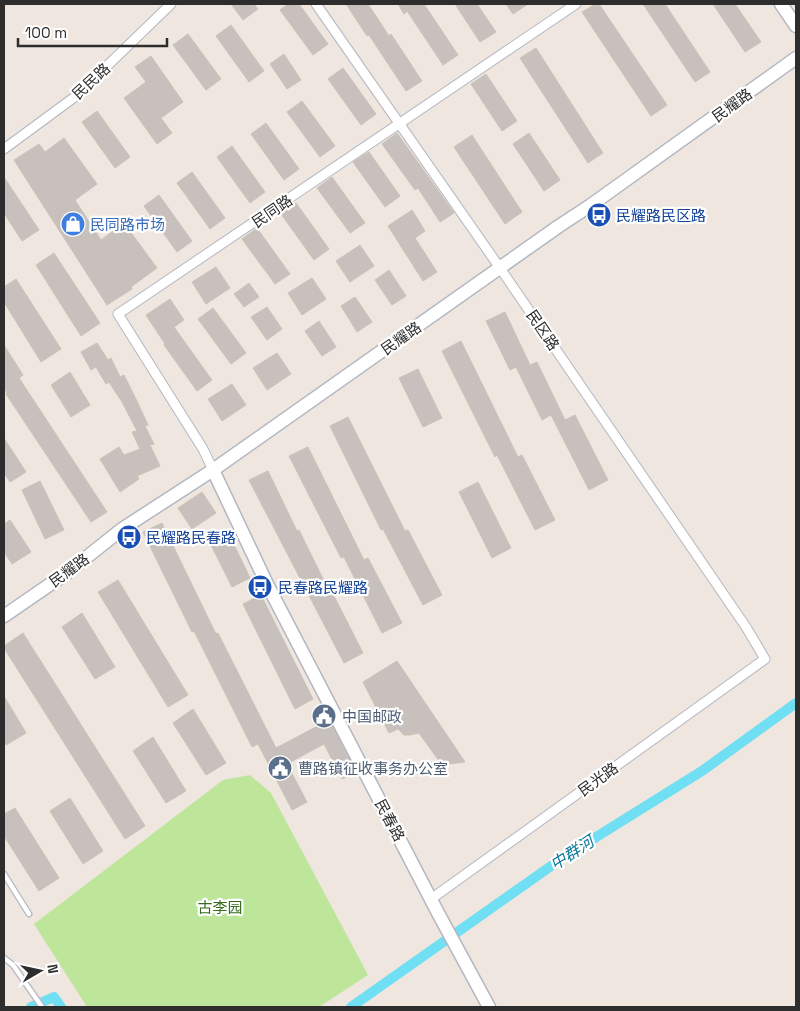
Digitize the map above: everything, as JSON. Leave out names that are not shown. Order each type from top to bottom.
[{"type":"street","name":"民民路","points":[[4,149],[76,96],[172,4]]},
{"type":"street","name":"民区路","points":[[316,4],[500,268],[746,627],[765,659]]},
{"type":"street","name":"民同路","points":[[213,470],[203,449],[118,314],[576,4]]},
{"type":"street","points":[[781,4],[796,26]]},
{"type":"street","name":"民耀路","points":[[4,616],[68,572],[122,529],[213,470],[796,58]]},
{"type":"street","name":"民春路","points":[[213,470],[267,584],[489,1007]]},
{"type":"street","name":"民光路","points":[[431,899],[765,659]]},
{"type":"lane","points":[[4,874],[29,914]]},
{"type":"lane","points":[[4,958],[13,965],[42,1007]]},
{"type":"green space","name":"古李园","points":[[250,775],[271,793],[368,975],[319,1007],[87,1007],[34,924],[223,780]]},
{"type":"building","points":[[231,4],[254,4],[258,9],[243,20]]},
{"type":"building","points":[[288,4],[299,4],[328,44],[313,55],[280,10]]},
{"type":"building","points":[[346,4],[368,4],[389,36],[391,34],[422,81],[406,91]]},
{"type":"building","points":[[398,4],[424,4],[458,55],[443,65],[407,11],[404,14]]},
{"type":"building","points":[[455,4],[477,4],[496,32],[480,42]]},
{"type":"building","points":[[506,4],[528,4],[513,14]]},
{"type":"building","points":[[599,4],[667,105],[651,116],[582,12]]},
{"type":"building","points":[[643,4],[665,4],[710,72],[695,82]]},
{"type":"building","points":[[713,4],[735,4],[761,42],[745,52]]},
{"type":"building","points":[[231,25],[264,71],[249,82],[216,36]]},
{"type":"building","points":[[188,34],[221,79],[206,90],[173,45]]},
{"type":"building","points":[[536,48],[603,153],[588,163],[520,58]]},
{"type":"building","points":[[284,54],[301,80],[287,89],[270,64]]},
{"type":"building","points":[[151,56],[183,102],[161,118],[172,133],[157,144],[124,98],[146,82],[135,67]]},
{"type":"building","points":[[343,68],[376,114],[361,125],[328,79]]},
{"type":"building","points":[[486,74],[517,121],[502,131],[471,84]]},
{"type":"building","points":[[302,101],[335,146],[320,157],[287,112]]},
{"type":"building","points":[[97,111],[130,157],[115,168],[82,122]]},
{"type":"building","points":[[266,123],[299,169],[284,180],[251,134]]},
{"type":"building","points":[[397,133],[454,213],[440,222],[418,188],[415,190],[382,144]]},
{"type":"building","points":[[529,133],[560,180],[544,191],[513,144]]},
{"type":"building","points":[[472,135],[522,212],[505,224],[454,147]]},
{"type":"building","name":"民同路市场","points":[[64,138],[97,184],[75,200],[101,240],[124,223],[157,268],[131,287],[132,289],[107,305],[14,160],[39,144],[45,152]]},
{"type":"building","points":[[232,146],[265,192],[250,203],[217,157]]},
{"type":"building","points":[[369,152],[400,196],[385,207],[353,162]]},
{"type":"building","points":[[192,172],[225,218],[210,229],[177,183]]},
{"type":"building","points":[[4,177],[39,230],[22,241],[4,213]]},
{"type":"building","points":[[332,177],[365,223],[350,233],[317,188]]},
{"type":"building","points":[[159,195],[192,241],[177,252],[144,206]]},
{"type":"building","points":[[296,203],[329,249],[314,260],[281,214]]},
{"type":"building","points":[[412,210],[425,231],[415,238],[437,272],[423,281],[388,226]]},
{"type":"building","points":[[257,228],[290,274],[275,284],[242,239]]},
{"type":"building","points":[[360,245],[374,266],[350,282],[336,261]]},
{"type":"building","points":[[54,253],[100,323],[81,336],[36,265]]},
{"type":"building","points":[[216,267],[230,288],[206,304],[192,282]]},
{"type":"building","points":[[389,270],[406,296],[392,305],[375,280]]},
{"type":"building","points":[[312,278],[326,299],[302,315],[288,293]]},
{"type":"building","points":[[16,279],[61,349],[41,362],[4,302],[4,287]]},
{"type":"building","points":[[249,283],[259,297],[244,307],[234,294]]},
{"type":"building","points":[[355,297],[372,322],[357,332],[341,306]]},
{"type":"building","points":[[170,299],[184,320],[174,327],[212,380],[197,391],[164,345],[146,315]]},
{"type":"building","points":[[267,307],[282,329],[267,340],[251,317]]},
{"type":"building","points":[[213,308],[246,353],[231,364],[198,319]]},
{"type":"building","points":[[505,312],[530,365],[537,362],[565,420],[575,415],[608,480],[589,490],[551,415],[542,420],[516,367],[510,370],[486,321]]},
{"type":"building","points":[[319,321],[336,347],[322,356],[305,331]]},
{"type":"building","points":[[461,341],[518,457],[522,455],[555,520],[535,530],[497,455],[495,457],[442,351]]},
{"type":"building","points":[[97,343],[108,360],[111,358],[120,377],[124,375],[148,425],[145,426],[154,444],[150,445],[160,466],[137,476],[139,479],[120,492],[100,459],[119,447],[124,455],[140,449],[132,432],[137,431],[122,402],[109,382],[106,384],[96,367],[91,370],[81,352]]},
{"type":"building","points":[[4,345],[23,375],[19,378],[107,512],[91,522],[6,394],[4,387]]},
{"type":"building","points":[[277,353],[291,374],[267,390],[253,368]]},
{"type":"building","points":[[418,369],[442,418],[423,427],[399,378]]},
{"type":"building","points":[[70,372],[90,405],[71,417],[51,385]]},
{"type":"building","points":[[232,384],[246,405],[222,421],[208,399]]},
{"type":"building","points":[[348,417],[405,531],[408,530],[442,595],[423,605],[383,529],[381,530],[330,426]]},
{"type":"building","points":[[4,438],[26,472],[10,482],[4,473]]},
{"type":"building","points":[[308,447],[364,560],[368,558],[402,623],[382,633],[344,557],[341,558],[289,456]]},
{"type":"building","points":[[268,471],[297,531],[299,530],[328,589],[330,588],[363,653],[344,663],[249,480]]},
{"type":"building","points":[[40,481],[64,530],[45,539],[22,490]]},
{"type":"building","points":[[478,482],[511,548],[492,558],[459,492]]},
{"type":"building","points":[[202,492],[216,513],[192,529],[178,508]]},
{"type":"building","points":[[10,520],[31,552],[12,564],[4,552],[4,524]]},
{"type":"building","points":[[162,523],[216,634],[218,633],[276,748],[329,720],[356,772],[342,779],[324,744],[287,764],[307,802],[292,810],[258,744],[252,747],[194,631],[192,632],[143,532]]},
{"type":"building","points":[[227,530],[250,578],[232,587],[208,539]]},
{"type":"building","points":[[118,580],[188,695],[168,707],[98,592]]},
{"type":"building","points":[[261,595],[313,699],[295,709],[243,604]]},
{"type":"building","points":[[82,613],[115,667],[95,679],[62,627]]},
{"type":"building","points":[[23,633],[145,826],[125,839],[4,648],[4,646]]},
{"type":"building","points":[[397,661],[465,762],[442,765],[419,733],[404,735],[398,729],[389,733],[363,682]]},
{"type":"building","points":[[4,696],[26,733],[6,745],[4,741]]},
{"type":"building","points":[[193,709],[226,763],[206,775],[173,723]]},
{"type":"building","points":[[153,737],[186,791],[166,803],[133,751]]},
{"type":"building","points":[[70,798],[103,851],[83,864],[50,811]]},
{"type":"building","points":[[15,808],[59,878],[39,891],[4,836],[4,814]]},
{"type":"waterway","name":"中群河","points":[[351,1007],[561,859],[702,771],[796,703]]},
{"type":"waterway","name":"中群河","points":[[31,1007],[54,997],[61,1007]]},
{"type":"place","name":"民耀路民区路","points":[[599,215]]},
{"type":"place","name":"民同路市场","points":[[73,224]]},
{"type":"place","name":"民耀路民春路","points":[[129,537]]},
{"type":"place","name":"民春路民耀路","points":[[260,587]]},
{"type":"place","name":"中国邮政","points":[[324,716]]},
{"type":"place","name":"曹路镇征收事务办公室","points":[[280,768]]}]
